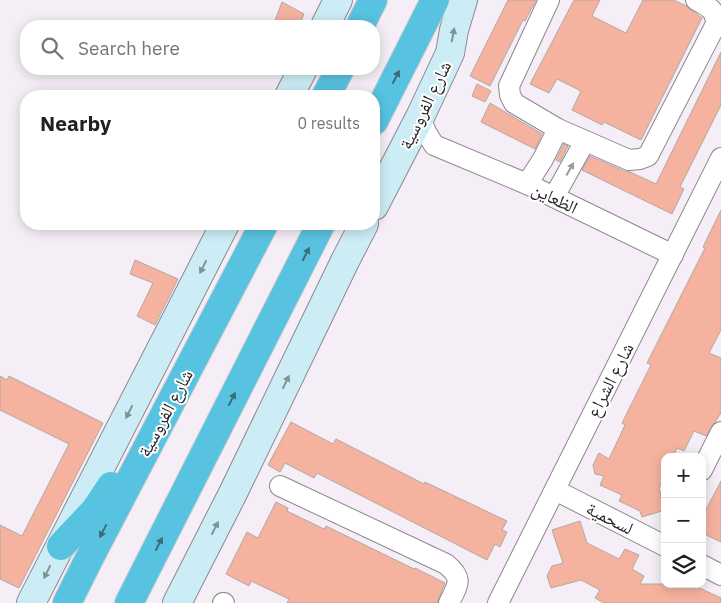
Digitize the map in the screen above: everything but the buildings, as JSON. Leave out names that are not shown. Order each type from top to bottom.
[{"type":"highway","points":[[363,20],[373,0]]},
{"type":"highway","points":[[380,109],[435,0]]},
{"type":"highway","points":[[329,90],[337,75]]},
{"type":"highway","points":[[61,546],[95,510],[109,490],[219,285],[260,230]]},
{"type":"highway","name":"شارع الفروسية","points":[[67,603],[261,230]]},
{"type":"highway","points":[[134,597],[318,230]]},
{"type":"main road","points":[[328,20],[338,0]]},
{"type":"main road","name":"شارع الفروسية","points":[[380,194],[450,53],[454,30],[463,0]]},
{"type":"main road","points":[[293,90],[300,75]]},
{"type":"main road","name":"شارع الفروسية","points":[[31,603],[222,230]]},
{"type":"main road","points":[[177,603],[361,230]]},
{"type":"street","points":[[549,0],[509,86],[510,95],[514,103],[558,128],[629,160],[648,156],[716,24],[712,8],[696,0]]},
{"type":"street","points":[[398,160],[434,145],[420,117]]},
{"type":"street","points":[[527,184],[543,159],[558,128]]},
{"type":"street","points":[[554,197],[585,141]]},
{"type":"street","name":"الظعاين","points":[[434,145],[527,184],[672,255]]},
{"type":"street","name":"شارع الشراع","points":[[498,603],[721,158]]},
{"type":"street","points":[[706,464],[718,444]]},
{"type":"street","points":[[280,486],[446,564],[456,572],[458,585],[449,603]]},
{"type":"street","name":"لسحمية","points":[[555,490],[661,544]]},
{"type":"street","points":[[706,567],[721,575]]}]
